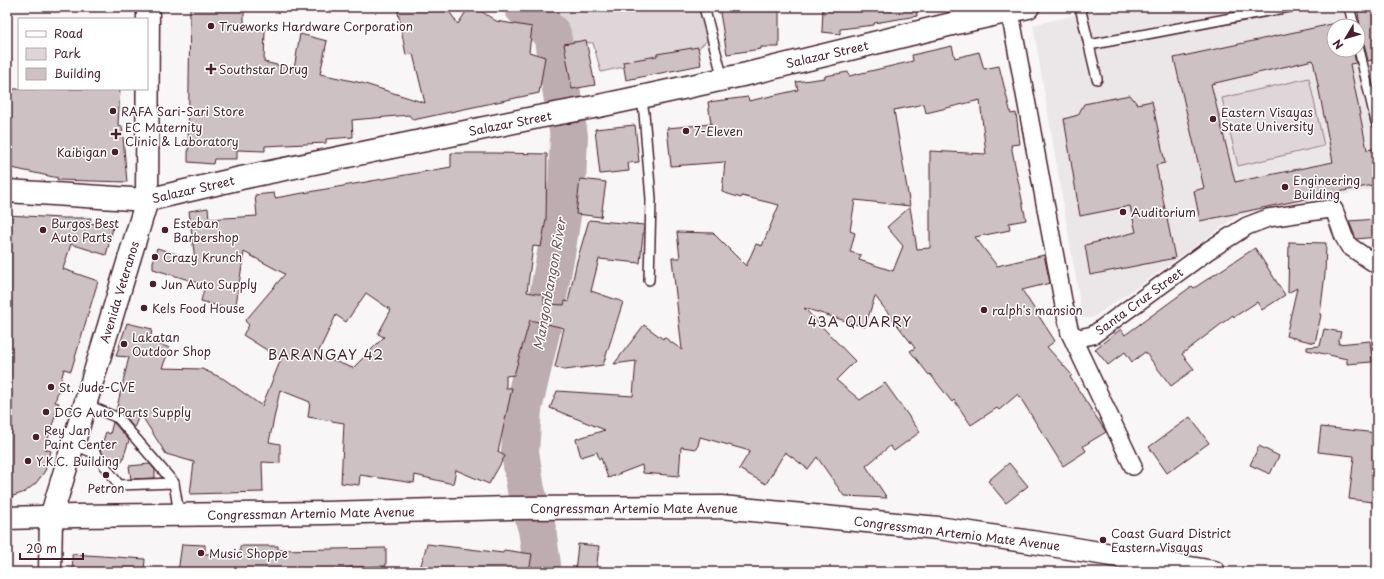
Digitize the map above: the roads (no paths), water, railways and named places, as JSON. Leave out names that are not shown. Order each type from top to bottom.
[{"type":"main road","name":"Avenida Veteranos","points":[[148,7],[148,18]]},
{"type":"main road","name":"Salazar Street","points":[[7,191],[146,200],[241,178],[538,117],[594,108],[724,79],[1016,8]]},
{"type":"main road","name":"Avenida Veteranos","points":[[50,572],[51,517],[146,200],[147,90]]},
{"type":"main road","points":[[7,517],[32,507],[60,486]]},
{"type":"main road","name":"Congressman Artemio Mate Avenue","points":[[7,517],[179,516],[510,508],[721,507],[938,528],[1214,572]]},
{"type":"street","points":[[1016,8],[1064,306],[1070,333],[1133,466]]},
{"type":"street","name":"Santa Cruz Street","points":[[1070,333],[1079,338],[1093,335],[1151,291],[1230,236],[1248,226],[1268,218],[1330,209],[1334,210],[1349,246],[1377,265]]},
{"type":"lane","points":[[704,7],[724,79]]},
{"type":"lane","points":[[1080,7],[1097,79]]},
{"type":"lane","points":[[1089,45],[1289,7]]},
{"type":"lane","points":[[1349,7],[1352,18]]},
{"type":"lane","points":[[1361,58],[1377,122]]},
{"type":"lane","points":[[641,97],[644,113],[651,199],[649,280]]},
{"type":"lane","points":[[85,404],[118,418],[174,483],[179,516]]},
{"type":"lane","points":[[73,444],[96,454],[119,485],[174,483]]},
{"type":"waterway","name":"Mangonbangon River","points":[[523,7],[552,34],[569,136],[567,183],[557,248],[543,323],[523,409],[520,452],[526,490],[537,529],[542,565],[541,572]]},
{"type":"place","name":"Trueworks Hardware Corporation","points":[[211,26]]},
{"type":"place","name":"Southstar Drug","points":[[211,69]]},
{"type":"place","name":"RAFA Sari-Sari Store","points":[[113,111]]},
{"type":"place","name":"Eastern Visayas State University","points":[[1213,119]]},
{"type":"place","name":"7-Eleven","points":[[686,131]]},
{"type":"place","name":"EC Maternity Clinic & Laboratory","points":[[116,134]]},
{"type":"place","name":"Kaibigan","points":[[115,152]]},
{"type":"place","name":"Engineering Building","points":[[1285,187]]},
{"type":"place","name":"Auditorium","points":[[1123,212]]},
{"type":"place","name":"Burgos Best Auto Parts","points":[[43,230]]},
{"type":"place","name":"Esteban Barbershop","points":[[165,230]]},
{"type":"place","name":"Crazy Krunch","points":[[155,257]]},
{"type":"place","name":"Jun Auto Supply","points":[[153,284]]},
{"type":"place","name":"Kels Food House","points":[[144,308]]},
{"type":"place","name":"ralph's mansion","points":[[984,310]]},
{"type":"place","name":"Lakatan Outdoor Shop","points":[[124,344]]},
{"type":"place","name":"St. Jude-CVE","points":[[51,387]]},
{"type":"place","name":"DCG Auto Parts Supply","points":[[46,412]]},
{"type":"place","name":"Rey Jan Paint Center","points":[[36,437]]},
{"type":"place","name":"Y.K.C. Building","points":[[28,461]]},
{"type":"place","name":"Petron","points":[[106,475]]},
{"type":"place","name":"Coast Guard District Eastern Visayas","points":[[1103,540]]},
{"type":"place","name":"Music Shoppe","points":[[201,553]]},
{"type":"district","name":"43A QUARRY","points":[[860,321]]},
{"type":"district","name":"BARANGAY 42","points":[[326,354]]}]
